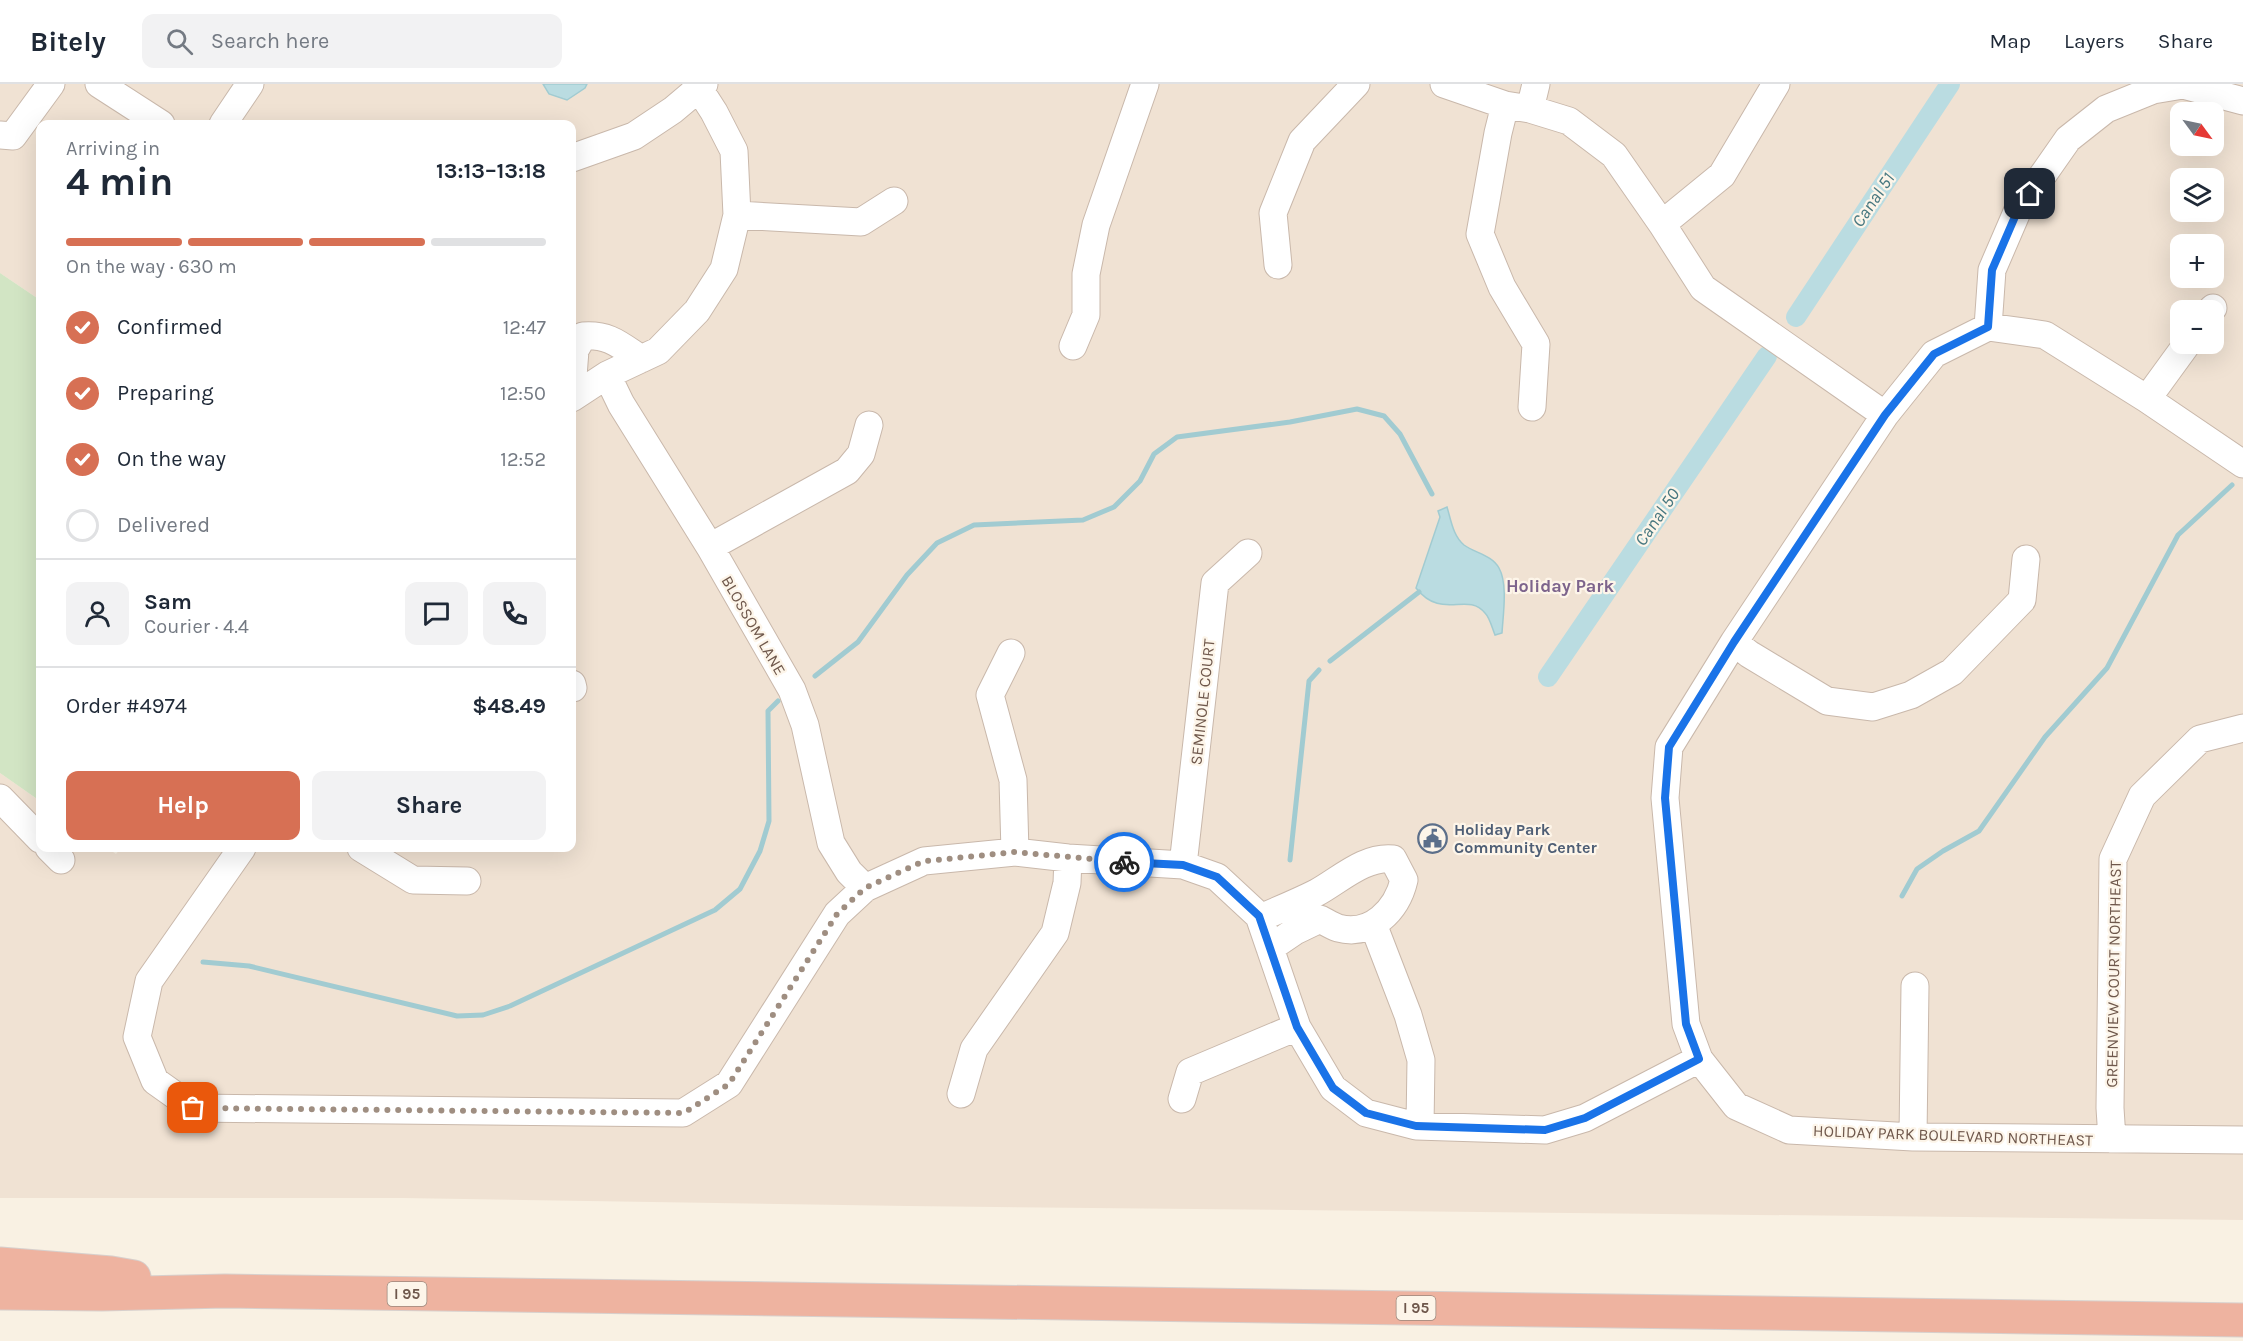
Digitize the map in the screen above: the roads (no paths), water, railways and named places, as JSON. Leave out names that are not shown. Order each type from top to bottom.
[{"type":"highway","points":[[0,1264],[111,1273],[225,1291]]},
{"type":"highway","name":"I 95","points":[[0,1293],[102,1294],[225,1291],[2243,1320]]},
{"type":"street","points":[[0,135],[13,136],[51,84]]},
{"type":"street","points":[[99,84],[155,120]]},
{"type":"street","points":[[226,120],[250,84]]},
{"type":"street","points":[[1072,346],[1086,315],[1086,274],[1096,225],[1145,84]]},
{"type":"street","points":[[1278,265],[1273,213],[1302,141],[1356,84]]},
{"type":"street","points":[[1444,84],[1524,99],[1569,121],[1614,155],[1703,288],[1885,415],[1934,354],[1988,327],[2045,335],[2243,464]]},
{"type":"street","points":[[1662,224],[1722,175],[1776,84]]},
{"type":"street","points":[[1988,327],[1992,270],[2017,212],[2068,139],[2106,109],[2154,90],[2183,85],[2243,101]]},
{"type":"street","points":[[576,157],[634,136],[673,110],[700,86],[734,151],[737,215],[724,268],[697,311],[658,351],[607,375],[576,395]]},
{"type":"street","points":[[1524,99],[1498,133],[1480,234],[1502,287],[1536,344],[1532,407]]},
{"type":"street","points":[[737,215],[861,222],[894,201]]},
{"type":"street","points":[[576,348],[583,336],[599,335],[641,359]]},
{"type":"street","points":[[2146,399],[2180,354]]},
{"type":"street","name":"BLOSSOM LANE","points":[[607,375],[621,404],[710,548],[792,690],[805,725],[831,843],[849,872],[865,888]]},
{"type":"street","name":"HOLIDAY PARK BOULEVARD NORTHEAST","points":[[1885,415],[1734,642],[1669,747],[1665,798],[1686,1024],[1699,1059],[1736,1106],[1789,1130],[1913,1137],[2243,1140]]},
{"type":"street","points":[[710,548],[847,471],[861,454],[869,425]]},
{"type":"street","name":"SEMINOLE COURT","points":[[1183,865],[1215,583],[1248,553]]},
{"type":"street","points":[[1734,642],[1749,654],[1827,701],[1873,707],[1911,695],[1953,672],[2022,600],[2026,559]]},
{"type":"street","points":[[1011,653],[990,695],[1013,780],[1015,852]]},
{"type":"street","name":"GREENVIEW COURT NORTHEAST","points":[[2112,1139],[2110,1108],[2113,859],[2142,796],[2200,739],[2243,728]]},
{"type":"street","points":[[0,798],[36,835]]},
{"type":"street","points":[[239,852],[149,981],[137,1037],[155,1081],[193,1108],[684,1113],[729,1084],[837,914],[865,888],[924,861],[1015,852],[1068,858],[1183,865],[1217,877],[1260,918],[1297,1027],[1333,1088],[1366,1113],[1420,1126],[1545,1130],[1585,1118],[1699,1059]]},
{"type":"street","points":[[368,852],[413,880],[467,881]]},
{"type":"street","points":[[961,1094],[974,1050],[1055,933],[1067,883],[1068,858]]},
{"type":"street","points":[[1260,918],[1317,892],[1362,865],[1382,858],[1393,859],[1404,880],[1400,894],[1391,910],[1368,928],[1339,928],[1320,919],[1313,904],[1317,892]]},
{"type":"street","points":[[1270,948],[1295,931],[1320,919]]},
{"type":"street","points":[[1373,924],[1408,1015],[1420,1060],[1420,1126]]},
{"type":"street","points":[[1913,1137],[1915,986]]},
{"type":"street","points":[[1182,1099],[1190,1072],[1297,1027]]},
{"type":"water","points":[[543,84],[587,84],[585,88],[567,100],[549,94]]},
{"type":"water","points":[[1447,507],[1453,528],[1460,541],[1468,548],[1492,560],[1499,568],[1504,591],[1502,633],[1495,635],[1485,613],[1478,607],[1470,604],[1435,603],[1416,588],[1440,517],[1438,511]]},
{"type":"waterway","name":"Canal 51","points":[[1796,317],[1950,84]]},
{"type":"waterway","name":"Canal 50","points":[[1548,677],[1767,356]]},
{"type":"waterway","points":[[815,676],[858,642],[907,575],[937,543],[974,525],[1083,520],[1114,507],[1140,481],[1154,454],[1177,437],[1290,422],[1357,409],[1384,416],[1400,434],[1432,494]]},
{"type":"waterway","points":[[1902,896],[1917,869],[1979,831],[2045,737],[2107,668],[2178,535],[2232,485]]},
{"type":"waterway","points":[[1330,661],[1419,592]]},
{"type":"waterway","points":[[1290,860],[1309,681],[1319,670]]},
{"type":"waterway","points":[[203,962],[249,966],[457,1016],[483,1015],[510,1006],[715,910],[740,889],[760,851],[769,821],[768,711],[778,701]]},
{"type":"place","name":"Holiday Park Community Center","points":[[1433,838]]},
{"type":"district","name":"Holiday Park","points":[[1560,586]]}]
